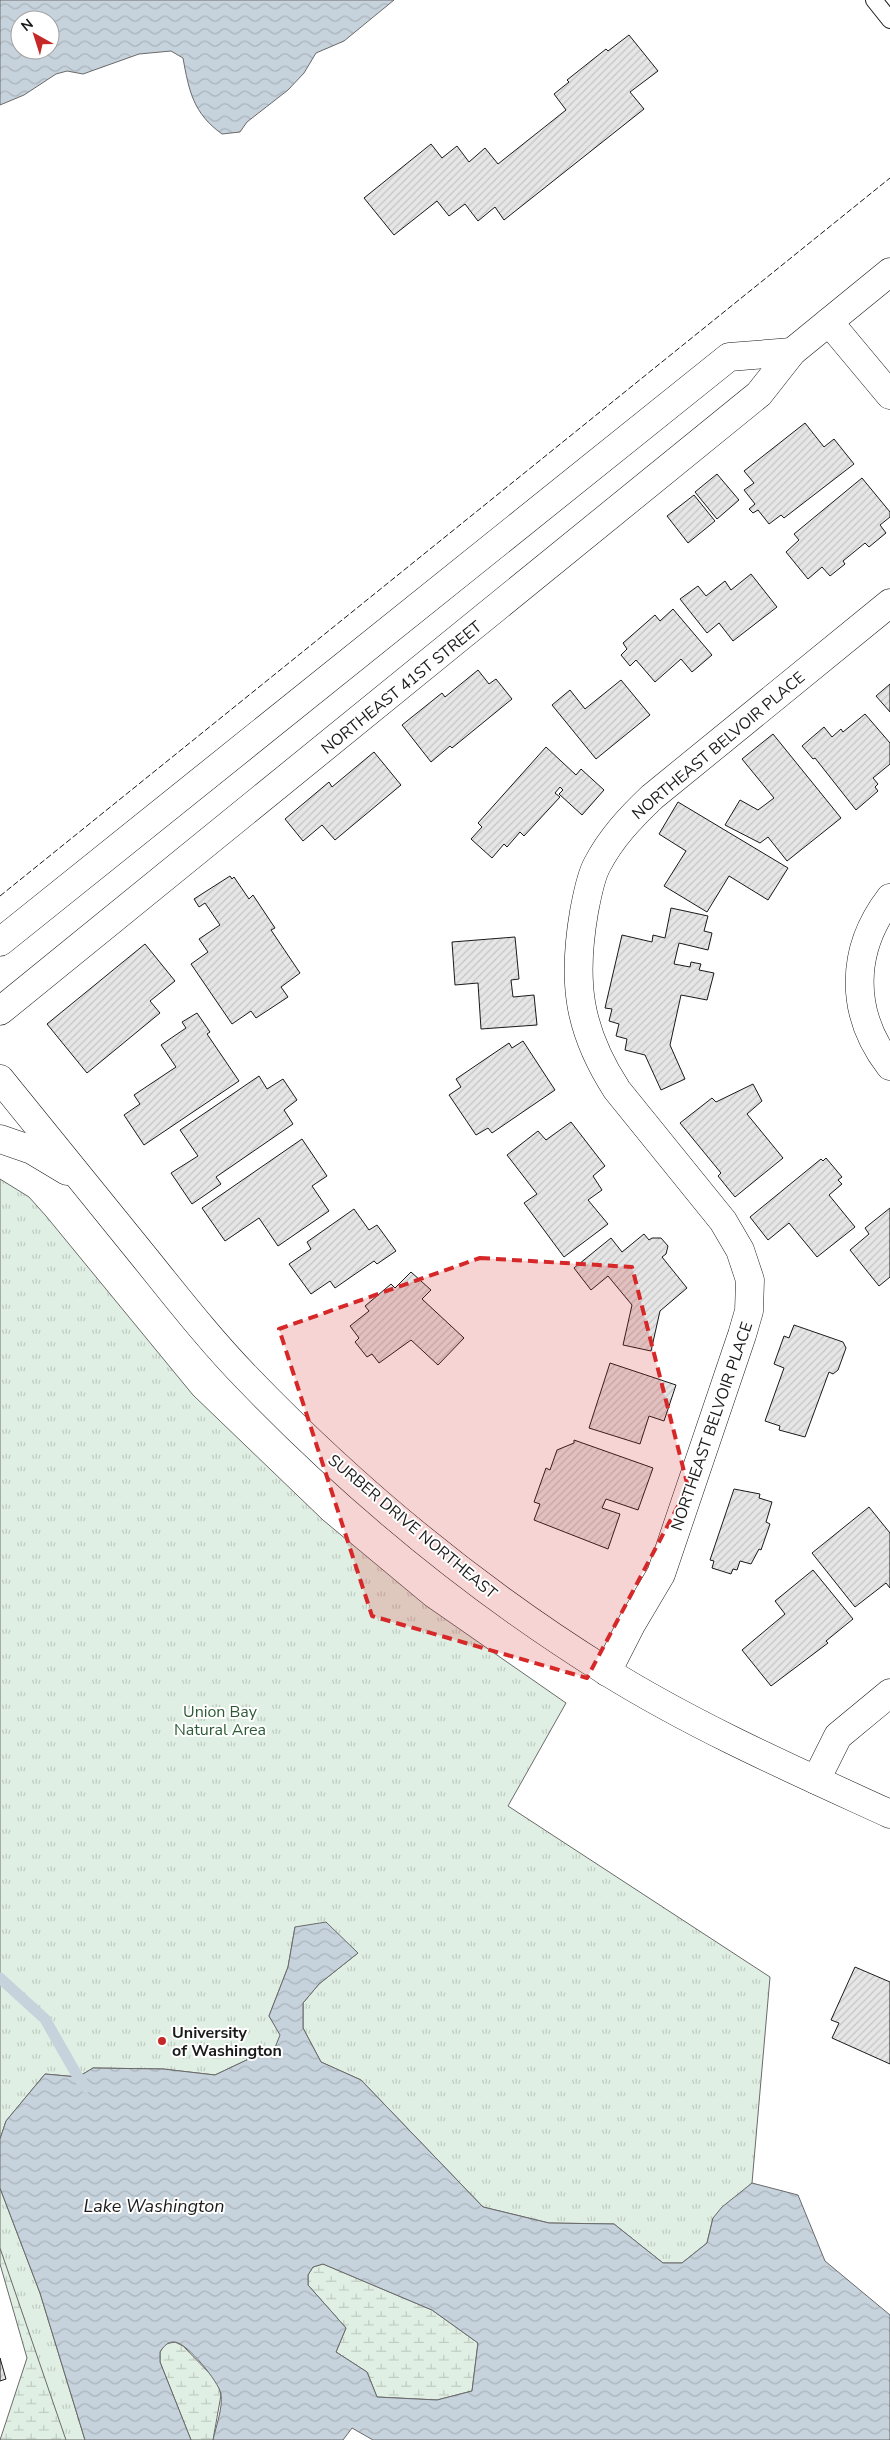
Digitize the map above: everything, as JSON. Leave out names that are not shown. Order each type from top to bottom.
[{"type":"street","name":"NORTHEAST 41ST STREET","points":[[0,1011],[759,394],[792,352],[890,272]]},
{"type":"street","points":[[829,322],[890,395]]},
{"type":"street","points":[[0,942],[730,358],[792,352]]},
{"type":"street","name":"NORTHEAST BELVOIR PLACE","points":[[607,1672],[632,1623],[661,1574],[742,1335],[749,1311],[750,1280],[740,1250],[723,1221],[617,1090],[590,1042],[577,979],[578,948],[588,896],[596,866],[618,830],[652,797],[890,603]]},
{"type":"street","points":[[890,898],[877,915],[864,942],[859,972],[862,1002],[868,1030],[890,1066]]},
{"type":"street","name":"SURBER DRIVE NORTHEAST","points":[[0,1079],[197,1322],[241,1371],[348,1476],[476,1581],[607,1672],[697,1722],[890,1814]]},
{"type":"street","name":"SURBER DRIVE NORTHEAST","points":[[0,1139],[32,1150],[83,1181]]},
{"type":"street","points":[[816,1780],[838,1736],[890,1693]]},
{"type":"lane","points":[[874,0],[890,20]]},
{"type":"highlighted area","points":[[480,1258],[632,1267],[688,1487],[587,1678],[372,1616],[279,1329]]},
{"type":"green space","name":"Union Bay Natural Area","points":[[0,1179],[29,1197],[193,1395],[323,1520],[425,1605],[566,1703],[508,1806],[770,1977],[752,2183],[713,2218],[707,2243],[682,2263],[663,2263],[614,2224],[549,2223],[483,2207],[361,2080],[321,2062],[303,2028],[303,2003],[319,1984],[358,1953],[295,1927],[288,1967],[269,2016],[281,2035],[272,2055],[253,2057],[215,2075],[163,2069],[93,2068],[78,2077],[45,2074],[6,2121],[0,2139]]},
{"type":"green space","points":[[0,2188],[85,2440],[0,2440],[27,2358],[0,2264]]},
{"type":"green space","points":[[0,2188],[40,2293],[85,2440],[66,2440],[0,2248]]},
{"type":"green space","points":[[323,2264],[432,2310],[478,2343],[472,2391],[437,2400],[377,2397],[367,2372],[336,2352],[346,2328],[308,2285],[308,2275],[313,2267]]},
{"type":"green space","points":[[175,2342],[183,2346],[217,2381],[221,2395],[213,2440],[191,2440],[160,2362],[160,2352],[165,2344]]},
{"type":"water","points":[[0,0],[394,0],[344,41],[316,53],[304,73],[288,90],[247,122],[240,132],[222,134],[205,118],[198,109],[190,91],[183,58],[171,51],[139,54],[83,74],[67,71],[56,74],[24,95],[0,105]]},
{"type":"water","name":"Lake Washington","points":[[326,1922],[358,1953],[319,1984],[303,2003],[303,2028],[321,2062],[361,2080],[483,2207],[549,2223],[614,2224],[663,2263],[682,2263],[707,2243],[713,2218],[722,2207],[752,2183],[798,2195],[825,2261],[890,2315],[890,2440],[373,2440],[352,2428],[343,2440],[213,2440],[221,2405],[219,2388],[209,2373],[187,2349],[180,2344],[170,2342],[160,2352],[160,2362],[191,2440],[85,2440],[40,2293],[0,2188],[0,2139],[6,2121],[45,2074],[78,2077],[93,2068],[163,2069],[215,2075],[253,2057],[272,2055],[280,2035],[269,2016],[288,1967],[295,1927]],"holes":[[[323,2264],[432,2310],[478,2343],[472,2391],[437,2400],[377,2397],[367,2372],[336,2352],[346,2328],[308,2285],[308,2275],[313,2267]]]},
{"type":"building","points":[[629,35],[658,71],[630,92],[644,109],[504,220],[495,207],[478,221],[465,204],[449,216],[437,201],[394,235],[364,198],[431,144],[442,158],[457,146],[469,162],[485,148],[498,164],[566,110],[554,94],[569,82],[567,80],[606,49],[608,51]]},
{"type":"building","points":[[805,423],[824,447],[834,439],[854,464],[784,518],[781,515],[769,524],[758,510],[753,513],[749,509],[755,504],[744,490],[754,483],[744,471]]},
{"type":"building","points":[[717,474],[739,500],[717,519],[695,492]]},
{"type":"building","points":[[862,478],[890,512],[890,517],[880,525],[886,533],[869,547],[865,543],[843,561],[845,564],[830,576],[822,567],[808,579],[786,552],[799,540],[794,534]]},
{"type":"building","points":[[694,495],[715,521],[688,543],[667,516]]},
{"type":"building","points":[[751,574],[777,607],[733,641],[719,623],[707,633],[680,599],[698,586],[706,596],[725,581],[731,590]]},
{"type":"building","points":[[673,609],[712,655],[692,672],[681,659],[655,682],[636,660],[630,666],[621,655],[627,649],[623,643],[655,615],[660,621]]},
{"type":"building","points":[[478,670],[489,684],[496,679],[512,699],[452,748],[450,746],[431,762],[402,725],[442,693],[445,697]]},
{"type":"building","points":[[621,680],[650,715],[596,759],[552,705],[570,690],[585,709]]},
{"type":"building","points":[[890,684],[890,712],[876,696]]},
{"type":"building","points":[[865,714],[890,743],[890,764],[873,778],[878,784],[875,787],[878,791],[856,810],[815,758],[813,759],[802,746],[824,727],[832,737],[841,729],[843,732]]},
{"type":"building","points":[[773,734],[841,818],[787,861],[768,837],[760,843],[725,825],[740,800],[758,810],[774,798],[742,759]]},
{"type":"building","points":[[546,747],[576,775],[581,769],[604,790],[582,815],[559,794],[563,790],[560,787],[555,793],[560,797],[524,836],[520,832],[507,847],[504,844],[492,858],[471,839],[482,827],[478,823]]},
{"type":"building","points":[[374,752],[401,785],[335,840],[322,825],[303,841],[285,819],[329,782],[332,787]]},
{"type":"building","points":[[678,802],[788,868],[768,900],[729,876],[707,912],[664,886],[686,851],[659,834]]},
{"type":"building","points":[[230,876],[232,879],[234,877],[249,899],[253,895],[275,928],[271,930],[300,973],[281,987],[288,997],[256,1018],[251,1011],[232,1024],[191,964],[208,952],[199,939],[220,925],[205,903],[199,907],[194,899]]},
{"type":"building","points":[[671,908],[708,916],[704,931],[712,933],[708,950],[679,943],[674,964],[690,967],[691,962],[701,964],[699,970],[714,973],[707,1000],[681,995],[670,1045],[685,1079],[661,1090],[645,1055],[625,1050],[627,1039],[616,1036],[619,1024],[609,1021],[612,1009],[605,1008],[622,935],[652,942],[653,935],[665,938]]},
{"type":"building","points":[[515,937],[519,979],[511,980],[513,997],[534,995],[537,1025],[481,1029],[478,983],[455,985],[452,942]]},
{"type":"building","points":[[145,944],[175,981],[150,1001],[160,1013],[87,1073],[47,1024]]},
{"type":"building","points":[[197,1013],[210,1032],[207,1034],[239,1081],[144,1145],[124,1115],[140,1104],[134,1095],[176,1067],[161,1045],[186,1028],[182,1022]]},
{"type":"building","points":[[523,1041],[555,1090],[492,1133],[488,1128],[476,1135],[449,1095],[461,1087],[456,1079],[509,1043],[512,1048]]},
{"type":"building","points":[[259,1076],[267,1089],[283,1079],[297,1100],[284,1110],[293,1124],[216,1177],[221,1184],[192,1204],[171,1173],[198,1156],[180,1130]]},
{"type":"building","points":[[753,1084],[762,1101],[747,1114],[783,1158],[735,1197],[718,1176],[721,1173],[680,1123],[712,1098],[716,1102]]},
{"type":"building","points":[[571,1122],[605,1166],[593,1176],[602,1190],[588,1200],[608,1224],[564,1257],[524,1203],[537,1194],[507,1155],[538,1131],[546,1140]]},
{"type":"building","points":[[302,1139],[327,1176],[312,1186],[329,1211],[278,1246],[259,1218],[225,1241],[202,1208]]},
{"type":"building","points":[[826,1158],[842,1177],[838,1180],[842,1184],[829,1195],[855,1227],[817,1257],[789,1223],[768,1240],[750,1217],[821,1159],[823,1161]]},
{"type":"building","points":[[890,1208],[890,1277],[879,1286],[850,1250],[869,1234],[865,1228]]},
{"type":"building","points":[[354,1209],[369,1230],[377,1225],[396,1251],[377,1264],[374,1261],[335,1288],[330,1281],[311,1294],[289,1264],[311,1249],[307,1242]]},
{"type":"building","points":[[644,1234],[649,1240],[661,1238],[668,1246],[666,1254],[662,1257],[687,1288],[660,1311],[651,1351],[623,1345],[632,1305],[608,1276],[591,1290],[574,1268],[611,1238],[622,1252]]},
{"type":"building","points":[[411,1272],[431,1290],[422,1299],[464,1338],[438,1365],[411,1340],[379,1363],[372,1354],[367,1357],[355,1342],[359,1338],[350,1326],[369,1311],[365,1306],[391,1284],[395,1288]]},
{"type":"building","points":[[794,1325],[843,1342],[846,1348],[838,1370],[833,1374],[829,1372],[805,1437],[779,1430],[780,1426],[765,1421],[784,1368],[774,1364],[784,1336],[789,1338]]},
{"type":"building","points":[[610,1363],[676,1385],[664,1421],[649,1416],[640,1444],[589,1428]]},
{"type":"building","points":[[574,1440],[653,1468],[638,1510],[606,1499],[602,1508],[620,1514],[608,1549],[534,1520],[540,1504],[534,1502],[546,1468],[550,1470],[557,1450],[574,1443]]},
{"type":"building","points":[[734,1489],[760,1494],[759,1498],[772,1502],[766,1522],[770,1524],[761,1550],[759,1549],[751,1564],[740,1561],[737,1570],[733,1569],[731,1574],[712,1568],[714,1561],[710,1560]]},
{"type":"building","points":[[869,1507],[890,1533],[890,1588],[886,1583],[855,1607],[812,1553]]},
{"type":"building","points":[[813,1570],[853,1619],[826,1641],[828,1643],[771,1686],[742,1650],[785,1614],[775,1601]]},
{"type":"building","points":[[855,1967],[890,1982],[890,2064],[832,2038],[839,2023],[831,2020]]},
{"type":"building","points":[[0,2358],[6,2379],[0,2381]]},
{"type":"waterway","points":[[0,1978],[45,2019],[78,2077],[86,2087]]},
{"type":"fence","points":[[0,896],[890,178]]},
{"type":"place","name":"University of Washington","points":[[162,2041]]}]
